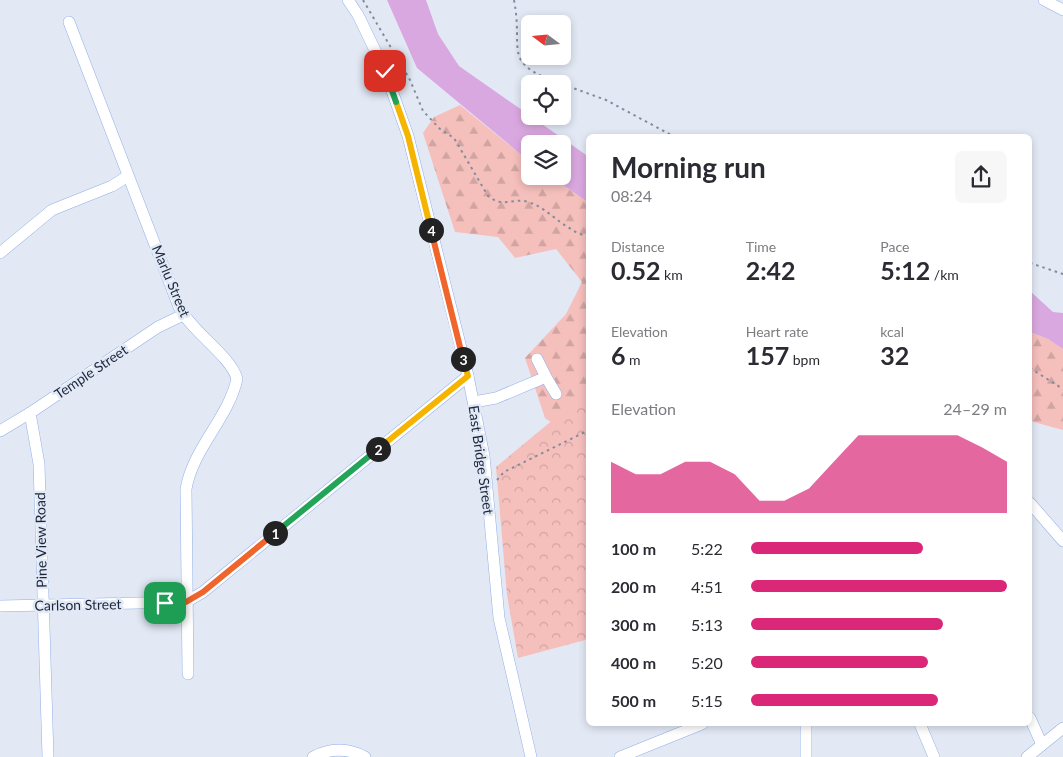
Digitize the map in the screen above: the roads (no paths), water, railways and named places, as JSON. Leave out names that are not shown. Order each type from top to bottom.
[{"type":"street","name":"East Bridge Street","points":[[348,0],[358,15],[385,71],[408,136],[468,376],[474,402],[488,494],[499,618],[531,757]]},
{"type":"street","points":[[1044,0],[1063,10]]},
{"type":"street","name":"Marlu Street","points":[[69,22],[183,315],[230,364],[238,379],[224,412],[189,473],[185,505],[188,674]]},
{"type":"street","points":[[0,253],[52,210],[112,186],[128,176]]},
{"type":"street","name":"Temple Street","points":[[0,431],[158,328],[183,315]]},
{"type":"street","points":[[536,359],[556,394]]},
{"type":"street","points":[[186,602],[203,592],[468,376]]},
{"type":"street","points":[[474,402],[496,398],[546,377]]},
{"type":"street","name":"Pine View Road","points":[[30,413],[39,464],[48,757]]},
{"type":"street","points":[[1032,505],[1063,541]]},
{"type":"street","name":"Carlson Street","points":[[0,606],[186,602]]},
{"type":"street","points":[[1032,722],[1042,745]]},
{"type":"street","points":[[620,757],[697,726]]},
{"type":"street","points":[[806,726],[806,757]]},
{"type":"street","points":[[921,726],[934,757]]},
{"type":"street","points":[[1027,757],[1063,728]]},
{"type":"street","points":[[313,757],[323,752],[339,750],[355,752],[365,757]]}]
